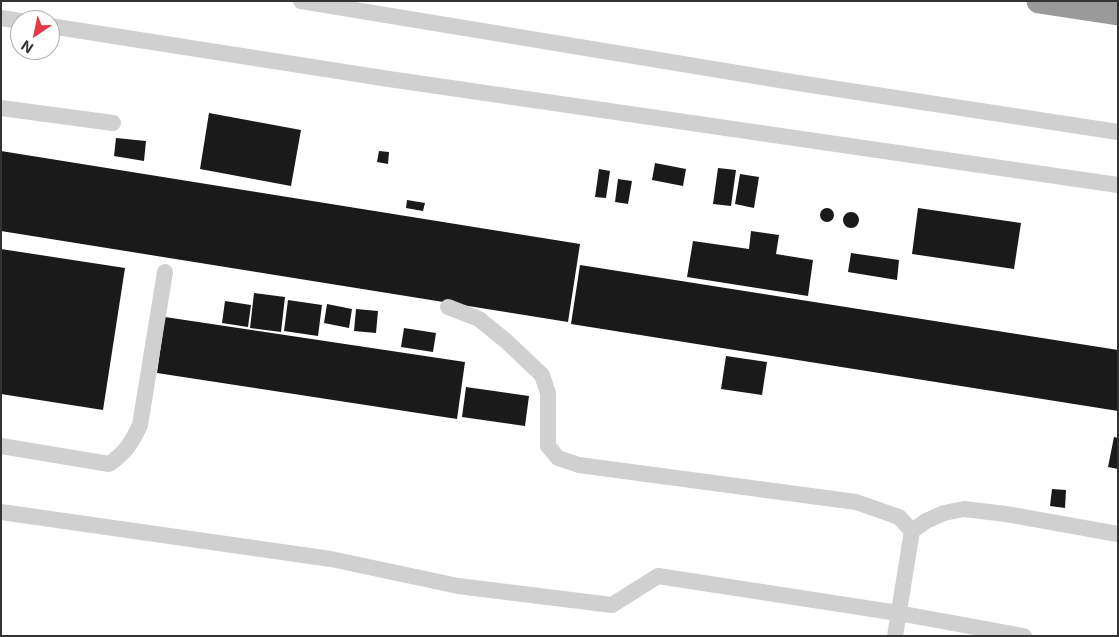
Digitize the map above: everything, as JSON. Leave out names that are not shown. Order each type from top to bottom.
[{"type":"highway","points":[[1039,1],[1118,13]]},
{"type":"street","points":[[301,1],[798,83],[1118,132]]},
{"type":"street","points":[[60,28],[399,80],[1118,185]]},
{"type":"street","points":[[1,108],[113,122]]},
{"type":"street","points":[[1,446],[109,464],[122,454],[131,444],[140,425],[165,272]]},
{"type":"street","points":[[448,307],[479,319],[506,341],[542,376],[548,393],[548,446],[558,458],[579,465],[856,502],[898,517],[912,531]]},
{"type":"street","points":[[896,636],[912,531],[926,521],[964,509],[1006,514],[1118,534]]},
{"type":"street","points":[[1,512],[331,560],[458,586],[612,605],[658,576],[898,613],[1024,636]]},
{"type":"building","points":[[209,113],[301,130],[291,186],[200,169]]},
{"type":"building","points":[[116,138],[146,141],[144,161],[114,156]]},
{"type":"building","points":[[1,151],[580,244],[568,322],[1,231]]},
{"type":"building","points":[[379,151],[389,152],[388,164],[377,162]]},
{"type":"building","points":[[655,163],[686,169],[683,186],[652,180]]},
{"type":"building","points":[[718,168],[736,170],[731,206],[713,204]]},
{"type":"building","points":[[599,169],[610,171],[606,198],[595,197]]},
{"type":"building","points":[[740,174],[759,177],[754,208],[735,204]]},
{"type":"building","points":[[618,179],[632,181],[628,204],[615,202]]},
{"type":"building","points":[[407,200],[425,203],[423,211],[406,208]]},
{"type":"building","points":[[824,208],[830,208],[834,215],[830,222],[824,222],[820,218],[820,212]]},
{"type":"building","points":[[918,208],[1021,223],[1014,269],[912,254]]},
{"type":"building","points":[[851,212],[859,220],[851,228],[843,220]]},
{"type":"building","points":[[751,231],[779,235],[776,254],[813,260],[808,296],[687,277],[693,241],[749,249]]},
{"type":"building","points":[[1,249],[125,268],[103,410],[1,394]]},
{"type":"building","points":[[851,253],[899,260],[897,280],[848,272]]},
{"type":"building","points":[[580,265],[1118,350],[1118,411],[571,324]]},
{"type":"building","points":[[254,293],[285,297],[281,332],[250,328]]},
{"type":"building","points":[[288,300],[322,305],[318,336],[284,331]]},
{"type":"building","points":[[225,301],[251,305],[248,327],[222,323]]},
{"type":"building","points":[[327,304],[352,309],[349,328],[324,323]]},
{"type":"building","points":[[356,309],[378,311],[376,333],[354,331]]},
{"type":"building","points":[[165,317],[465,362],[457,419],[157,373]]},
{"type":"building","points":[[404,328],[436,333],[433,352],[401,347]]},
{"type":"building","points":[[726,356],[767,362],[762,395],[721,389]]},
{"type":"building","points":[[466,387],[529,396],[525,426],[462,417]]},
{"type":"building","points":[[1114,437],[1118,438],[1118,469],[1108,467]]},
{"type":"building","points":[[1052,489],[1066,490],[1065,508],[1050,506]]}]
